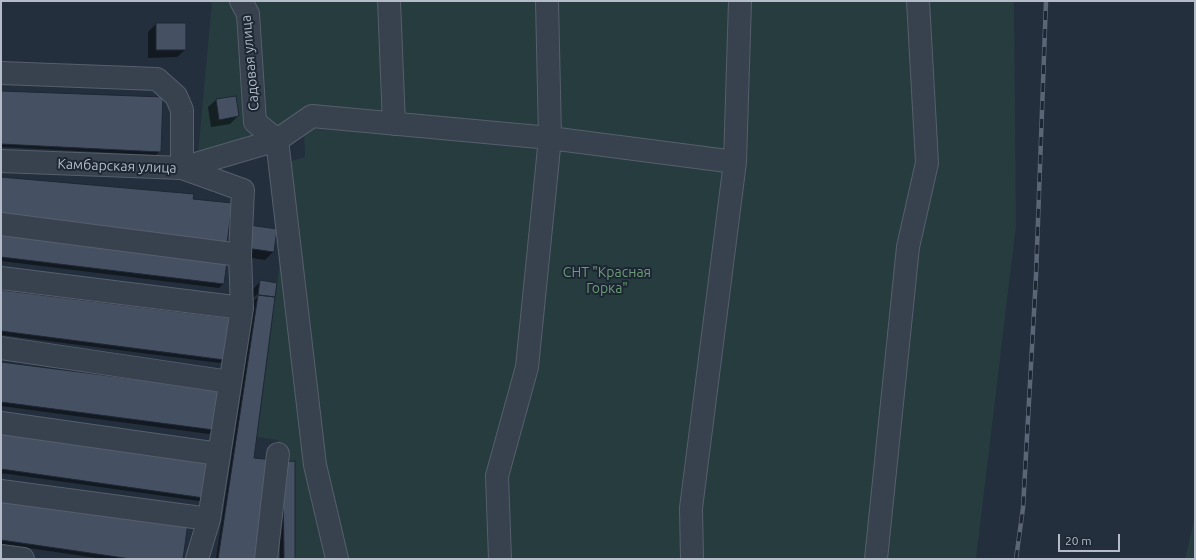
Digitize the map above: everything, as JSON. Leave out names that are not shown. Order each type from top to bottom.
[{"type":"street","name":"Садовая улица","points":[[241,1],[248,14],[255,122],[277,140]]},
{"type":"street","points":[[389,1],[394,124]]},
{"type":"street","points":[[500,559],[497,476],[527,367],[550,138],[546,1]]},
{"type":"street","points":[[692,559],[691,508],[735,162],[740,1]]},
{"type":"street","points":[[876,559],[908,247],[927,162],[918,1]]},
{"type":"street","points":[[1,73],[157,79],[176,96],[182,110],[182,168],[243,190],[240,255],[242,308],[209,519],[197,559]]},
{"type":"street","name":"Камбарская улица","points":[[1,161],[182,168],[277,140],[312,116],[550,138],[735,162]]},
{"type":"street","points":[[277,140],[315,465],[337,559]]},
{"type":"street","points":[[1,224],[240,255]]},
{"type":"street","points":[[1,278],[242,308]]},
{"type":"street","points":[[1,348],[230,382]]},
{"type":"street","points":[[1,423],[219,454]]},
{"type":"street","points":[[266,559],[278,454]]},
{"type":"street","points":[[1,491],[209,519]]},
{"type":"street","points":[[1,556],[23,559]]},
{"type":"green space","name":"СНТ \"Красная Горка\"","points":[[212,1],[1014,1],[1016,225],[976,559],[295,559],[295,461],[283,462],[278,440],[257,437],[282,246],[272,167],[305,157],[304,128],[198,154]]},
{"type":"green space","points":[[1195,516],[1195,559],[1185,559]]},
{"type":"building","points":[[156,23],[186,23],[186,50],[156,50]]},
{"type":"building","points":[[1,91],[163,97],[161,152],[1,144]]},
{"type":"building","points":[[236,96],[239,116],[219,120],[216,99]]},
{"type":"building","points":[[1,177],[194,194],[193,199],[232,203],[227,244],[1,215]]},
{"type":"building","points":[[249,225],[277,229],[274,252],[246,248]]},
{"type":"building","points":[[1,232],[227,262],[224,284],[1,257]]},
{"type":"building","points":[[260,280],[277,283],[275,297],[258,295]]},
{"type":"building","points":[[1,290],[229,318],[225,360],[1,331]]},
{"type":"building","points":[[258,295],[275,297],[254,458],[274,460],[262,559],[218,559]]},
{"type":"building","points":[[1,362],[220,390],[214,430],[1,402]]},
{"type":"building","points":[[1,429],[210,458],[204,498],[1,469]]},
{"type":"building","points":[[295,461],[295,559],[284,559],[283,462]]},
{"type":"building","points":[[1,498],[188,523],[183,559],[131,559],[1,540]]},
{"type":"railway","points":[[1016,559],[1023,508],[1036,276],[1046,1]]}]
